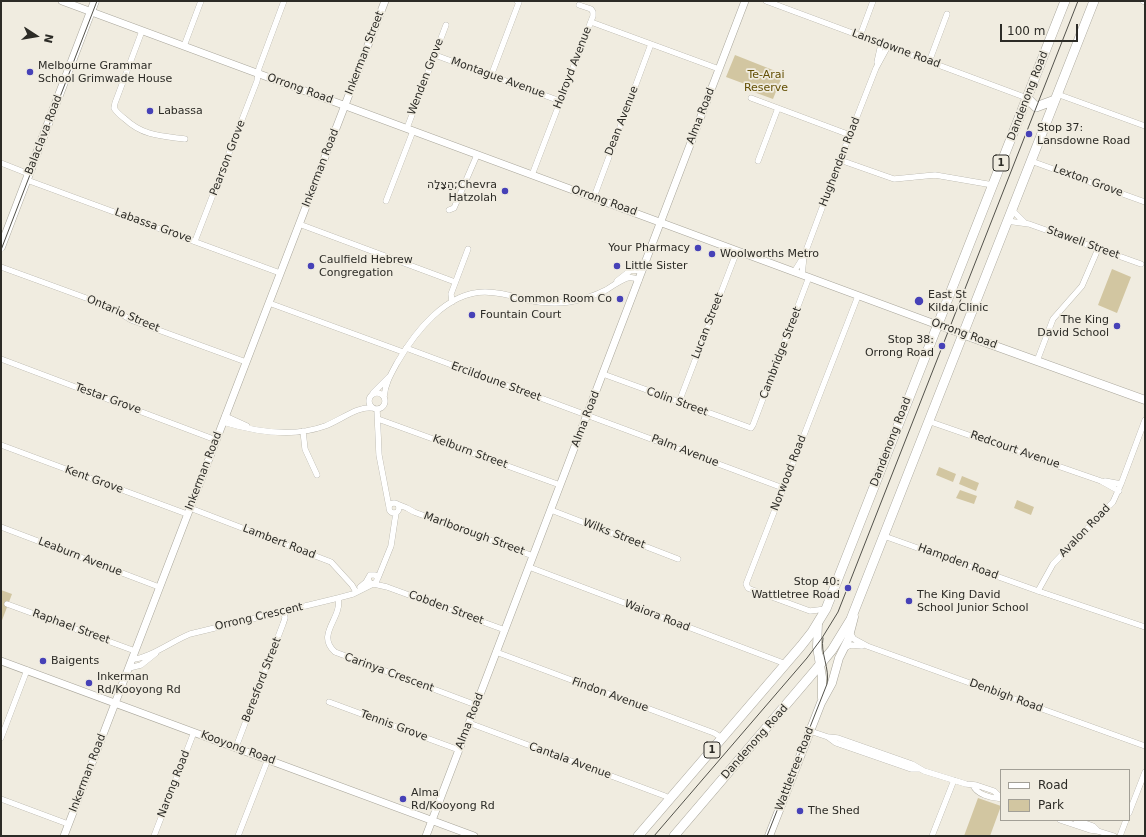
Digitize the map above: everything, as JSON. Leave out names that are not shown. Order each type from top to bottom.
[{"type":"highway","name":"Dandenong Road","points":[[638,836],[807,639],[826,609],[1065,1]]},
{"type":"highway","name":"Dandenong Road","points":[[674,836],[820,665],[846,628],[858,604],[962,334],[1094,1]]},
{"type":"highway","points":[[1027,98],[1036,107],[1056,97]]},
{"type":"main road","name":"Balaclava Road","points":[[1,247],[95,1]]},
{"type":"main road","name":"Orrong Road","points":[[962,334],[1145,400]]},
{"type":"main road","name":"Wattletree Road","points":[[770,836],[821,703],[832,683],[839,658],[850,633],[858,604]]},
{"type":"main road","name":"Wattletree Road","points":[[818,622],[817,645],[822,681],[821,703]]},
{"type":"street","name":"Orrong Road","points":[[62,1],[962,334]]},
{"type":"street","points":[[184,46],[201,1]]},
{"type":"street","name":"Pearson Grove","points":[[196,242],[257,81],[260,66],[284,1]]},
{"type":"street","name":"Inkerman Street","points":[[345,105],[385,1]]},
{"type":"street","points":[[491,76],[518,1]]},
{"type":"street","name":"Alma Road","points":[[426,836],[745,1]]},
{"type":"street","name":"Lansdowne Road","points":[[766,1],[1027,98]]},
{"type":"street","points":[[860,36],[873,1]]},
{"type":"street","points":[[579,5],[592,10],[594,14],[591,22]]},
{"type":"street","points":[[929,62],[947,14]]},
{"type":"street","name":"Holroyd Avenue","points":[[532,175],[591,22],[719,69]]},
{"type":"street","name":"Wenden Grove","points":[[386,201],[446,25]]},
{"type":"street","points":[[142,31],[114,108],[130,124],[140,130],[156,135],[185,138]]},
{"type":"street","name":"Dean Avenue","points":[[594,197],[652,44]]},
{"type":"street","name":"Hughenden Road","points":[[876,68],[881,44]]},
{"type":"street","name":"Hughenden Road","points":[[794,272],[804,256],[876,68],[888,46]]},
{"type":"street","name":"Montague Avenue","points":[[435,55],[560,101]]},
{"type":"street","points":[[1056,97],[1145,126]]},
{"type":"street","points":[[751,98],[850,135]]},
{"type":"street","name":"Inkerman Road","points":[[64,836],[345,105]]},
{"type":"street","points":[[758,161],[778,108]]},
{"type":"street","points":[[450,210],[454,208],[477,154]]},
{"type":"street","points":[[840,160],[894,179],[935,175],[993,185]]},
{"type":"street","name":"Lexton Grove","points":[[1031,161],[1145,202]]},
{"type":"street","name":"Labassa Grove","points":[[1,163],[28,177],[280,273]]},
{"type":"street","name":"Stawell Street","points":[[1012,210],[1025,223]]},
{"type":"street","name":"Stawell Street","points":[[1007,222],[1025,223],[1141,264]]},
{"type":"street","points":[[299,224],[455,282]]},
{"type":"street","points":[[452,302],[451,294],[468,249]]},
{"type":"street","points":[[1037,361],[1053,319],[1082,286],[1098,249]]},
{"type":"street","name":"Lucan Street","points":[[679,402],[737,250]]},
{"type":"street","name":"Hughenden Road","points":[[802,275],[804,256]]},
{"type":"street","name":"Ontario Street","points":[[1,267],[108,306],[127,318],[246,362]]},
{"type":"street","points":[[613,286],[631,270],[642,271]]},
{"type":"street","points":[[224,419],[265,432],[303,431],[326,426],[357,410],[368,407],[375,408],[384,405],[386,401],[384,397],[385,390],[405,350],[430,320],[452,302],[468,295],[484,292],[503,293],[534,302],[561,303],[589,297],[629,278],[639,280]]},
{"type":"street","name":"Cambridge Street","points":[[751,428],[809,278]]},
{"type":"street","name":"Norwood Road","points":[[826,609],[810,611],[750,590],[747,586],[748,578],[858,296]]},
{"type":"street","name":"Ercildoune Street","points":[[269,302],[587,415]]},
{"type":"street","name":"Testar Grove","points":[[1,359],[216,440]]},
{"type":"street","points":[[357,410],[392,374]]},
{"type":"street","name":"Colin Street","points":[[603,374],[751,428]]},
{"type":"street","points":[[375,408],[369,403],[371,396],[378,392],[384,397]]},
{"type":"street","name":"Orrong Crescent","points":[[384,405],[379,419],[379,455],[389,509],[394,527]]},
{"type":"street","name":"Orrong Crescent","points":[[375,408],[379,419]]},
{"type":"street","name":"Palm Avenue","points":[[587,415],[783,488]]},
{"type":"street","name":"Kelburn Street","points":[[379,419],[560,485]]},
{"type":"street","name":"Avalon Road","points":[[1041,592],[1048,573],[1060,556],[1109,507],[1119,490],[1145,420]]},
{"type":"street","name":"Redcourt Avenue","points":[[928,421],[1101,480],[1121,484]]},
{"type":"street","points":[[303,431],[305,449],[317,475]]},
{"type":"street","name":"Kent Grove","points":[[1,445],[188,511]]},
{"type":"street","name":"Redcourt Avenue","points":[[1101,480],[1119,490]]},
{"type":"street","name":"Orrong Crescent","points":[[385,487],[396,504]]},
{"type":"street","points":[[391,504],[396,504],[399,507],[397,512],[394,514],[389,509],[391,504]]},
{"type":"street","name":"Marlborough Street","points":[[396,504],[533,556]]},
{"type":"street","name":"Wilks Street","points":[[550,510],[622,536],[678,559]]},
{"type":"street","name":"Lambert Road","points":[[188,511],[332,563],[352,585],[356,592]]},
{"type":"street","name":"Orrong Crescent","points":[[132,659],[141,658],[181,637],[193,633],[338,598],[356,592],[375,581],[391,546],[397,512]]},
{"type":"street","name":"Marlborough Street","points":[[397,512],[414,512]]},
{"type":"street","name":"Leaburn Avenue","points":[[1,527],[159,587]]},
{"type":"street","name":"Hampden Road","points":[[884,536],[1145,627]]},
{"type":"street","name":"Orrong Crescent","points":[[356,592],[385,561]]},
{"type":"street","name":"Waiora Road","points":[[529,568],[786,664]]},
{"type":"street","points":[[376,576],[375,581],[369,582],[370,577],[376,576]]},
{"type":"street","name":"Cobden Street","points":[[375,581],[505,630]]},
{"type":"street","name":"Carinya Crescent","points":[[338,598],[339,606],[327,638],[329,646],[335,652],[476,705]]},
{"type":"street","name":"Raphael Street","points":[[7,604],[135,651]]},
{"type":"street","name":"Beresford Street","points":[[236,748],[283,624],[285,618],[284,611]]},
{"type":"street","points":[[810,611],[818,622]]},
{"type":"street","name":"Denbigh Road","points":[[850,633],[854,639],[867,646],[1145,746]]},
{"type":"street","name":"Denbigh Road","points":[[842,652],[849,645],[867,646]]},
{"type":"street","name":"Orrong Crescent","points":[[129,668],[144,664],[163,646]]},
{"type":"street","name":"Findon Avenue","points":[[496,652],[714,733],[722,738]]},
{"type":"street","name":"Kooyong Road","points":[[1,661],[474,836]]},
{"type":"street","points":[[1,738],[27,670]]},
{"type":"street","name":"Tennis Grove","points":[[329,702],[459,750]]},
{"type":"street","name":"Cantala Avenue","points":[[469,723],[670,799]]},
{"type":"street","points":[[810,731],[828,737],[838,738],[912,764],[920,769],[973,785]]},
{"type":"street","name":"Narong Road","points":[[154,836],[194,732]]},
{"type":"street","points":[[238,836],[268,759]]},
{"type":"street","points":[[1130,810],[1145,772]]},
{"type":"street","points":[[932,836],[954,780]]},
{"type":"street","points":[[1,798],[68,824]]},
{"type":"street","points":[[1063,821],[1114,836]]},
{"type":"street","points":[[1079,821],[1093,826],[1098,831]]},
{"type":"street","points":[[1120,836],[1126,821]]},
{"type":"green space","name":"Te-Arai Reserve","points":[[735,55],[783,74],[773,99],[751,91],[753,87],[726,77]]},
{"type":"green space","points":[[1112,269],[1131,277],[1117,313],[1098,305]]},
{"type":"green space","points":[[939,467],[956,474],[953,482],[936,475]]},
{"type":"green space","points":[[962,476],[979,483],[976,491],[959,484]]},
{"type":"green space","points":[[960,490],[977,496],[974,504],[956,498]]},
{"type":"green space","points":[[1017,500],[1034,507],[1031,515],[1014,508]]},
{"type":"green space","points":[[1,590],[12,594],[1,623]]},
{"type":"green space","points":[[978,798],[1000,806],[990,836],[964,836]]},
{"type":"tram line","points":[[1,250],[97,1]]},
{"type":"tram line","points":[[654,836],[807,658],[822,638],[838,612],[1078,1]]},
{"type":"tram line","points":[[767,836],[827,684],[828,678],[822,644],[823,638]]},
{"type":"place","name":"Melbourne Grammar School Grimwade House","points":[[30,72]]},
{"type":"place","name":"Labassa","points":[[150,111]]},
{"type":"place","name":"Stop 37: Lansdowne Road","points":[[1029,134]]},
{"type":"place","name":"הַצָּלָה;Chevra Hatzolah","points":[[505,191]]},
{"type":"place","name":"Your Pharmacy","points":[[698,248]]},
{"type":"place","name":"Woolworths Metro","points":[[712,254]]},
{"type":"place","name":"Caulfield Hebrew Congregation","points":[[311,266]]},
{"type":"place","name":"Little Sister","points":[[617,266]]},
{"type":"place","name":"Common Room Co","points":[[620,299]]},
{"type":"place","name":"East St Kilda Clinic","points":[[919,301]]},
{"type":"place","name":"Fountain Court","points":[[472,315]]},
{"type":"place","name":"The King David School","points":[[1117,326]]},
{"type":"place","name":"Stop 38: Orrong Road","points":[[942,346]]},
{"type":"place","name":"Stop 40: Wattletree Road","points":[[848,588]]},
{"type":"place","name":"The King David School Junior School","points":[[909,601]]},
{"type":"place","name":"Baigents","points":[[43,661]]},
{"type":"place","name":"Inkerman Rd/Kooyong Rd","points":[[89,683]]},
{"type":"place","name":"Alma Rd/Kooyong Rd","points":[[403,799]]},
{"type":"place","name":"The Shed","points":[[800,811]]}]
